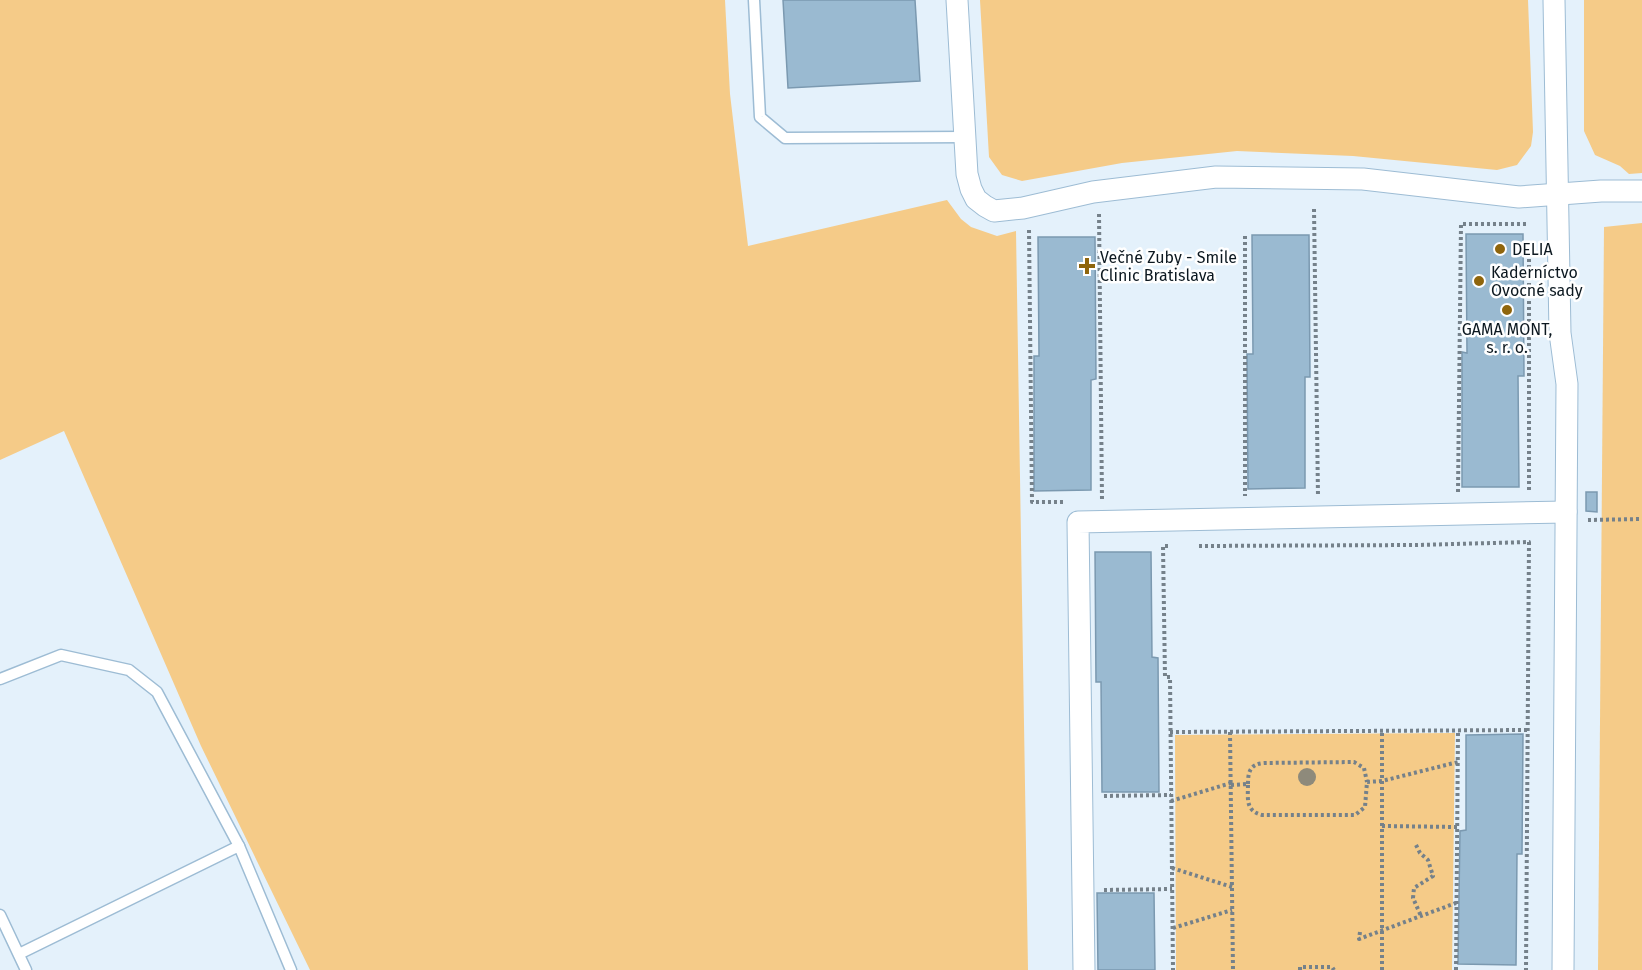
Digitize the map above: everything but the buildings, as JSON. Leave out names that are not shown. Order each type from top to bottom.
[{"type":"street","points":[[957,0],[967,174],[970,189],[976,199],[994,211],[1023,208],[1093,192],[1216,177],[1364,179],[1519,197],[1558,193],[1642,191]]},
{"type":"street","points":[[1554,0],[1560,333],[1567,384],[1563,970]]},
{"type":"street","points":[[1084,970],[1078,522],[1566,516]]},
{"type":"lane","points":[[754,0],[760,117],[785,138],[965,137]]},
{"type":"lane","points":[[0,680],[61,655],[129,670],[157,692],[238,846],[291,970]]},
{"type":"lane","points":[[19,954],[238,846]]},
{"type":"lane","points":[[0,915],[26,970]]},
{"type":"path","points":[[1314,209],[1318,500]]},
{"type":"path","points":[[1099,210],[1102,502],[1112,502]]},
{"type":"path","points":[[1458,499],[1461,224],[1528,224]]},
{"type":"path","points":[[1029,225],[1032,502],[1067,502]]},
{"type":"path","points":[[1245,236],[1245,500]]},
{"type":"path","points":[[1529,238],[1529,498]]},
{"type":"path","points":[[1566,516],[1642,519]]},
{"type":"path","points":[[1188,546],[1528,542],[1526,970]]},
{"type":"path","points":[[1173,970],[1170,677],[1165,677],[1163,546],[1176,546]]},
{"type":"path","points":[[1170,732],[1528,730]]},
{"type":"path","points":[[1382,731],[1382,970]]},
{"type":"path","points":[[1456,970],[1458,731]]},
{"type":"path","points":[[1230,732],[1233,970]]},
{"type":"path","points":[[1354,762],[1364,768],[1367,782],[1365,807],[1355,815],[1255,814],[1248,805],[1248,784],[1250,770],[1254,765],[1354,762]]},
{"type":"path","points":[[1367,782],[1382,781],[1458,762]]},
{"type":"path","points":[[1171,801],[1231,784],[1248,784]]},
{"type":"path","points":[[1382,826],[1457,827]]},
{"type":"path","points":[[1416,845],[1420,853],[1428,860],[1433,876],[1414,888],[1413,898],[1421,916]]},
{"type":"path","points":[[1172,868],[1232,887]]},
{"type":"path","points":[[1094,890],[1172,889]]},
{"type":"path","points":[[1360,932],[1359,941],[1382,930],[1456,903]]},
{"type":"path","points":[[1172,928],[1232,910]]},
{"type":"path","points":[[1300,970],[1300,967],[1332,967],[1334,970]]},
{"type":"shaded area","points":[[0,0],[725,0],[730,94],[748,246],[947,200],[961,219],[971,227],[997,236],[1016,231],[1028,970],[310,970],[201,746],[64,431],[0,460]]},
{"type":"shaded area","points":[[980,0],[1528,0],[1533,132],[1531,146],[1517,165],[1497,170],[1353,156],[1237,151],[1122,163],[1022,181],[1002,175],[989,157]]},
{"type":"shaded area","points":[[1584,0],[1642,0],[1642,173],[1629,174],[1620,166],[1595,155],[1584,131]]},
{"type":"shaded area","points":[[1642,223],[1642,970],[1598,970],[1604,227]]},
{"type":"shaded area","points":[[1455,733],[1452,970],[1176,970],[1175,735]]},
{"type":"place","name":"DELIA","points":[[1500,249]]},
{"type":"place","name":"Večné Zuby - Smile Clinic Bratislava","points":[[1087,266]]},
{"type":"place","name":"Kaderníctvo Ovocné sady","points":[[1479,281]]},
{"type":"place","name":"GAMA MONT, s. r. o.","points":[[1507,310]]}]
